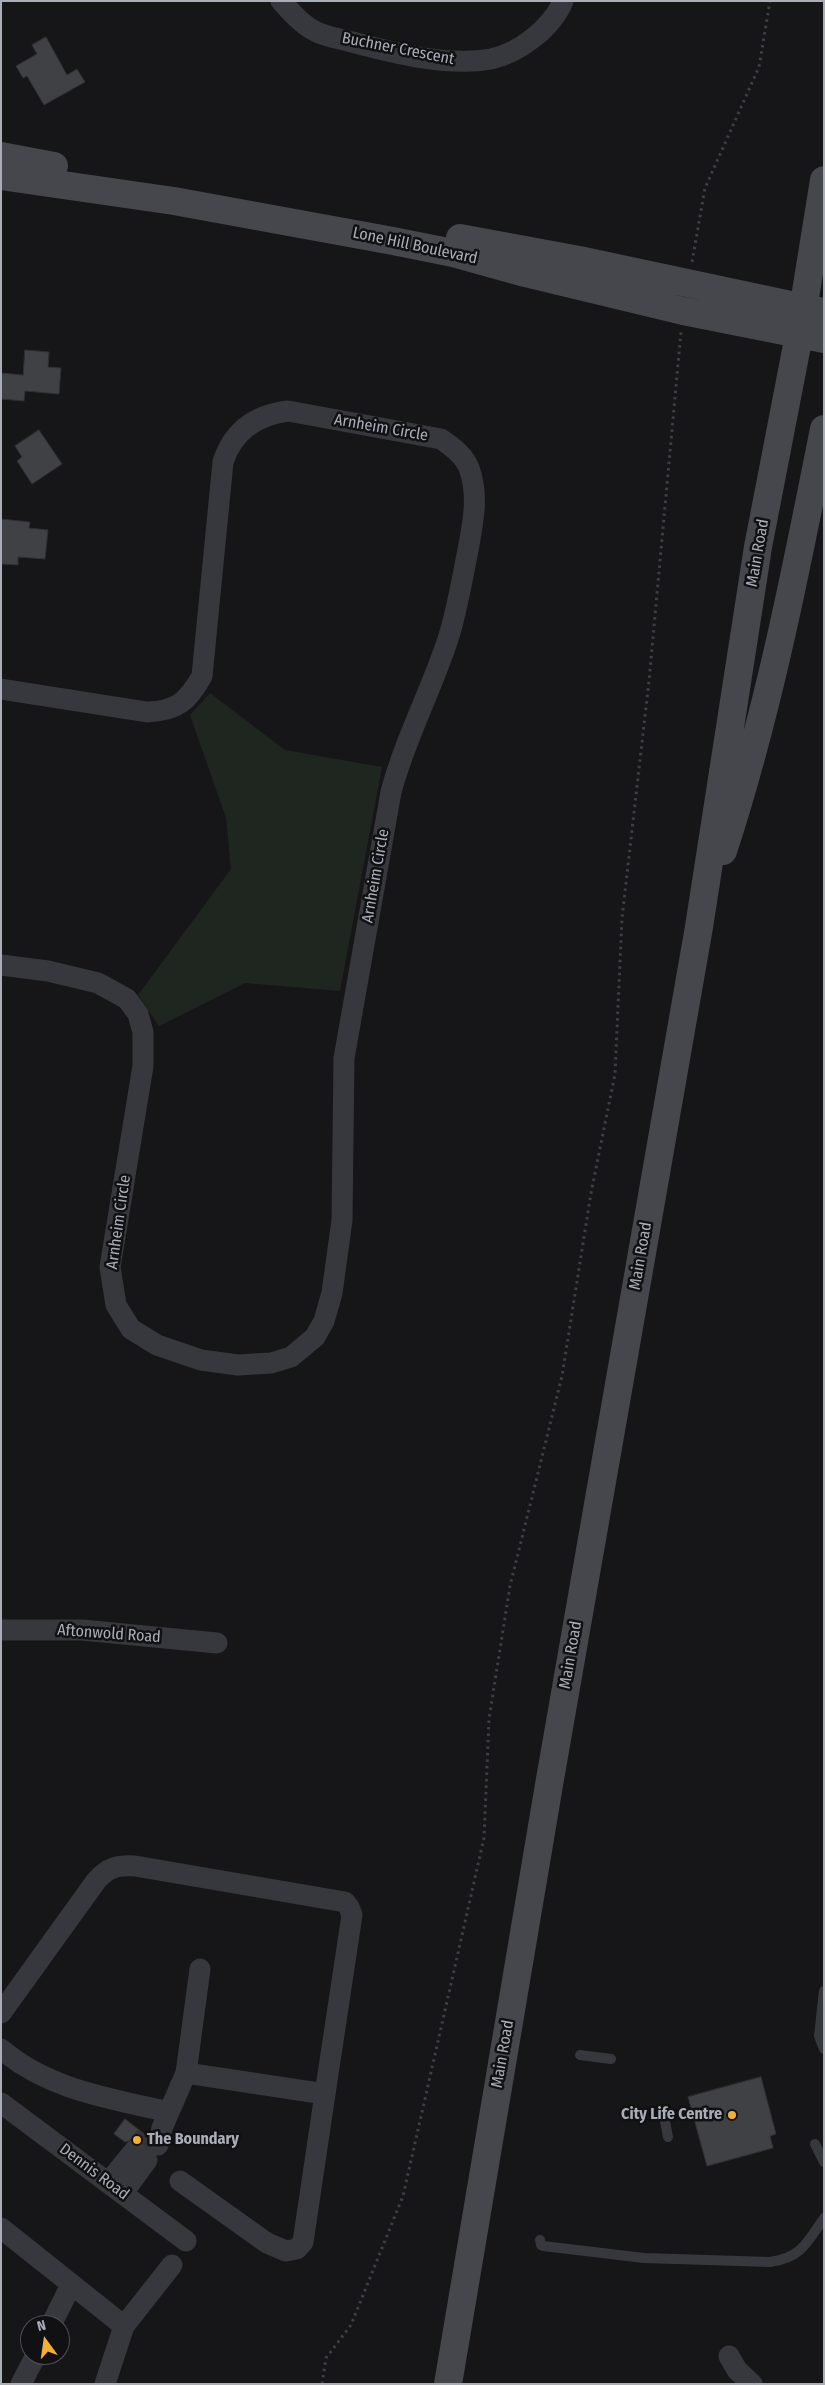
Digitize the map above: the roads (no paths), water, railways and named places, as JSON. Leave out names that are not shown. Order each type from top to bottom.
[{"type":"main road","name":"Lone Hill Boulevard","points":[[1,156],[167,188],[534,251],[813,310]]},
{"type":"main road","name":"Lone Hill Boulevard","points":[[1,176],[174,201],[393,241],[453,253],[525,273],[683,311],[811,337]]},
{"type":"main road","name":"Main Road","points":[[448,2384],[550,1779],[699,927],[758,547],[811,337],[824,180]]},
{"type":"main road","name":"Main Road","points":[[699,927],[742,796],[800,547],[824,429]]},
{"type":"street","name":"Buchner Crescent","points":[[281,1],[302,22],[318,33],[381,49],[460,62],[492,58],[519,48],[543,30],[563,1]]},
{"type":"street","name":"Arnheim Circle","points":[[1,689],[147,712],[166,711],[184,702],[202,676],[223,462],[229,445],[237,435],[260,419],[274,413],[288,411],[441,439],[458,451],[469,467],[474,490],[474,515],[457,603],[448,639],[403,752],[393,784],[344,1058],[342,1220],[332,1293],[324,1321],[315,1338],[291,1357],[271,1363],[238,1365],[201,1360],[157,1345],[131,1329],[116,1305],[110,1267],[143,1066],[143,1032],[138,1014],[127,999],[98,982],[48,971],[1,965]]},
{"type":"street","name":"Aftonwold Road","points":[[1,1630],[82,1630],[217,1643]]},
{"type":"street","points":[[1,2013],[96,1881],[105,1872],[114,1867],[135,1866],[345,1902],[350,1907],[352,1915],[303,2242],[297,2249],[286,2251],[267,2243],[180,2181]]},
{"type":"street","points":[[115,2188],[153,2138],[186,2073],[200,1969]]},
{"type":"street","points":[[1,2049],[23,2065],[56,2083],[81,2092],[153,2138]]},
{"type":"street","points":[[186,2073],[325,2094]]},
{"type":"street","name":"Dennis Road","points":[[1,2103],[186,2241]]},
{"type":"street","points":[[5,2239],[71,2285],[124,2326]]},
{"type":"street","points":[[105,2384],[124,2326],[172,2265]]},
{"type":"street","points":[[56,2315],[71,2285]]},
{"type":"street","points":[[729,2356],[737,2370],[752,2384]]},
{"type":"street","points":[[21,2384],[31,2365]]},
{"type":"lane","points":[[824,1991],[819,2036],[824,2049]]},
{"type":"lane","points":[[580,2055],[611,2059]]},
{"type":"lane","points":[[664,2116],[668,2137]]},
{"type":"lane","points":[[814,2144],[824,2162]]},
{"type":"lane","points":[[540,2240],[540,2245],[543,2246],[584,2252],[698,2260],[770,2262],[788,2260],[801,2250],[824,2218]]},
{"type":"tunnel","points":[[135,2150],[146,2136]]},
{"type":"place","name":"City Life Centre","points":[[732,2115]]},
{"type":"place","name":"The Boundary","points":[[137,2140]]}]
